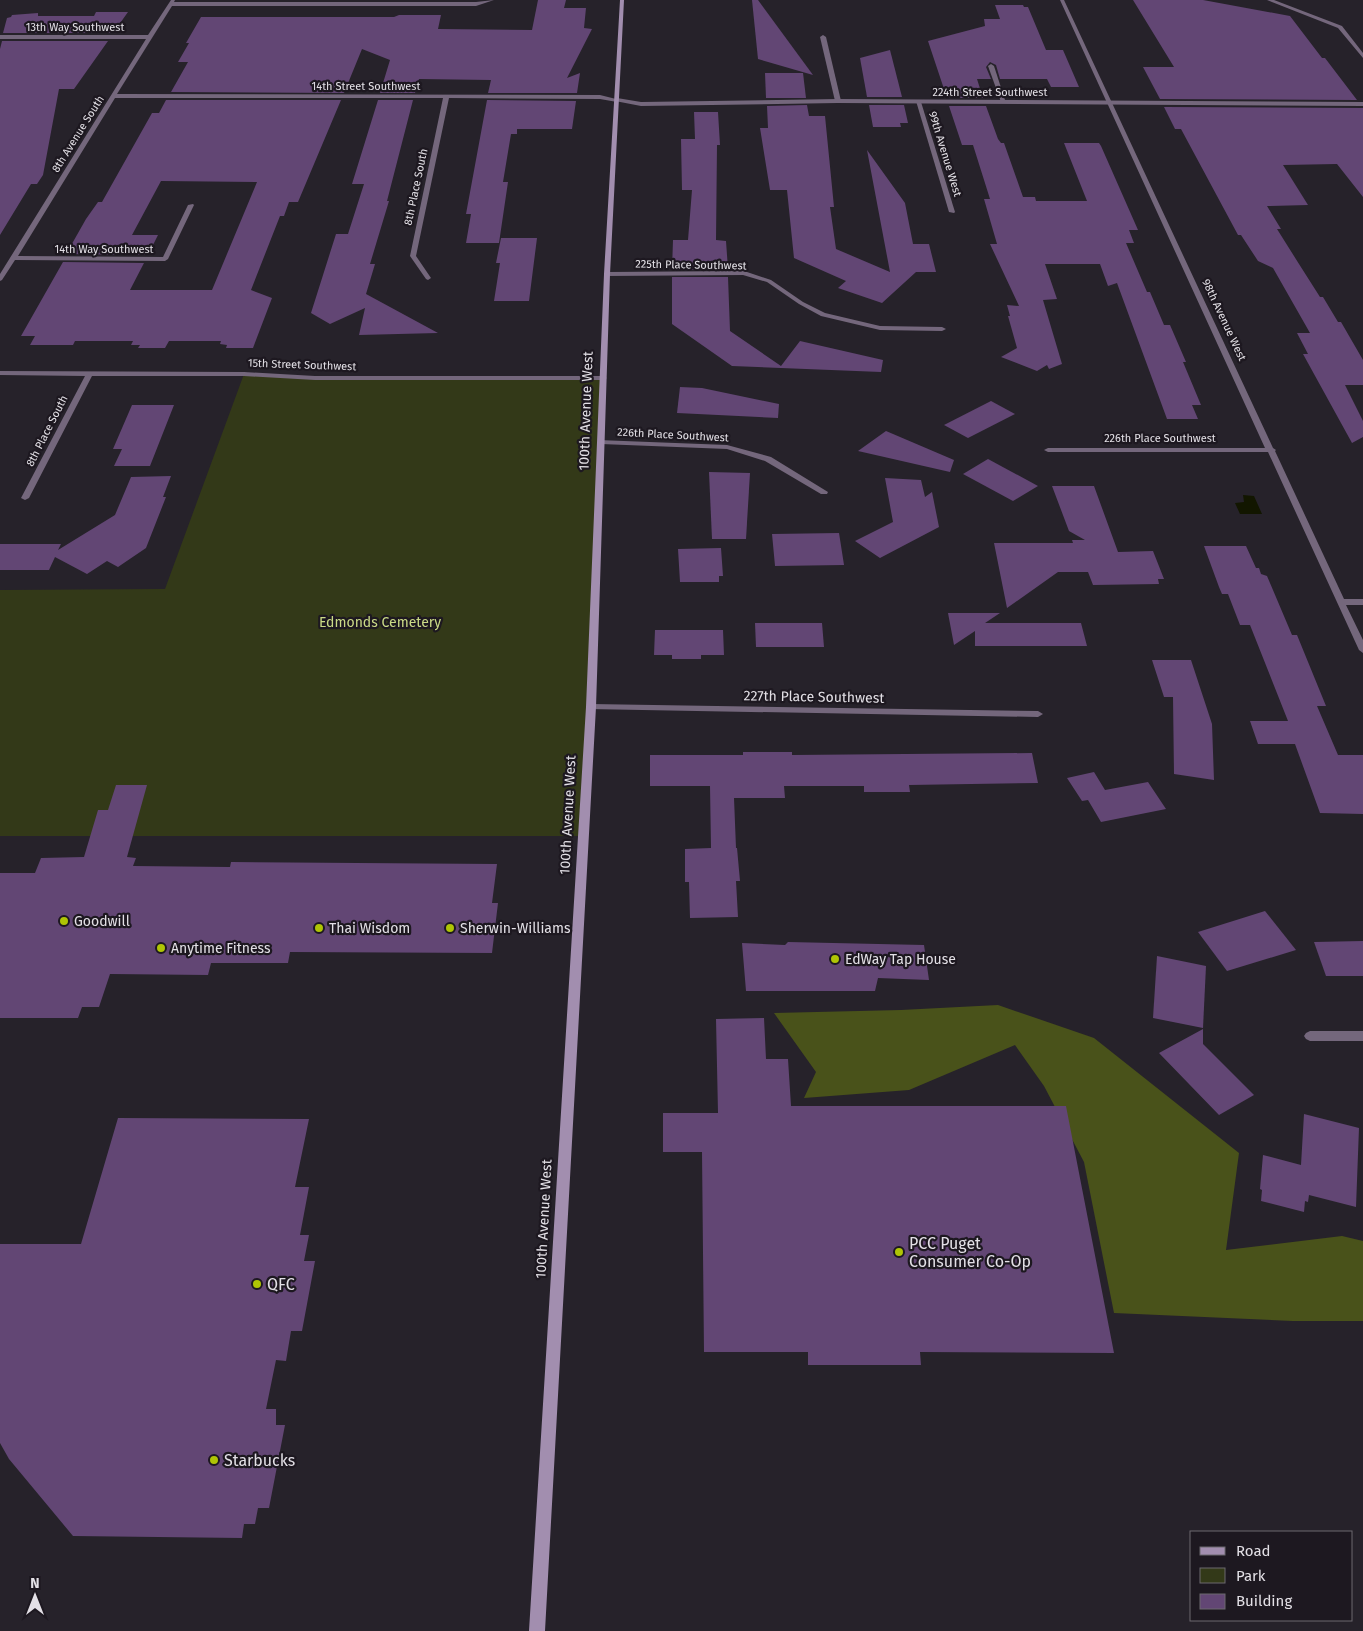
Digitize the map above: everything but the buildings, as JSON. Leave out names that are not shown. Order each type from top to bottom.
[{"type":"main road","name":"100th Avenue West","points":[[537,1631],[590,707],[603,378],[622,0]]},
{"type":"street","points":[[172,2],[476,4],[492,0]]},
{"type":"street","name":"98th Avenue West","points":[[1062,0],[1363,650]]},
{"type":"street","points":[[1270,0],[1340,27],[1363,56]]},
{"type":"street","name":"8th Avenue South","points":[[0,279],[172,2]]},
{"type":"street","name":"13th Way Southwest","points":[[0,37],[151,37]]},
{"type":"street","points":[[823,37],[838,101]]},
{"type":"street","points":[[991,66],[1004,102]]},
{"type":"street","name":"14th Street Southwest","points":[[114,96],[600,96],[617,100]]},
{"type":"street","name":"8th Place South","points":[[428,278],[413,256],[446,96]]},
{"type":"street","name":"224th Street Southwest","points":[[617,100],[641,104],[838,101],[1363,104]]},
{"type":"street","name":"99th Avenue West","points":[[918,102],[952,212]]},
{"type":"street","name":"14th Way Southwest","points":[[13,258],[165,259],[191,205]]},
{"type":"street","name":"225th Place Southwest","points":[[608,274],[744,273],[770,281],[801,303],[832,317],[880,328],[942,329]]},
{"type":"street","name":"15th Street Southwest","points":[[0,373],[244,374],[325,378],[603,378]]},
{"type":"street","name":"8th Place South","points":[[25,498],[89,374]]},
{"type":"street","name":"226th Place Southwest","points":[[601,442],[727,447],[768,459],[824,492]]},
{"type":"street","name":"226th Place Southwest","points":[[1048,450],[1272,450]]},
{"type":"street","points":[[1341,602],[1363,602]]},
{"type":"street","name":"227th Place Southwest","points":[[590,707],[1038,714]]},
{"type":"street","points":[[1310,1036],[1363,1036]]},
{"type":"green space","name":"Edmonds Cemetery","points":[[244,374],[315,378],[603,378],[583,836],[0,836],[0,590],[165,589]]},
{"type":"green space","points":[[998,1005],[1094,1038],[1239,1153],[1226,1250],[1342,1236],[1363,1241],[1363,1321],[1293,1321],[1114,1313],[1084,1162],[1044,1086],[1015,1045],[909,1090],[804,1098],[816,1072],[774,1013],[901,1010]]},
{"type":"shaded area","points":[[1243,495],[1254,496],[1262,514],[1240,514],[1235,503],[1244,502]]},
{"type":"place","name":"Goodwill","points":[[64,921]]},
{"type":"place","name":"Thai Wisdom","points":[[319,928]]},
{"type":"place","name":"Sherwin-Williams","points":[[450,928]]},
{"type":"place","name":"Anytime Fitness","points":[[161,948]]},
{"type":"place","name":"EdWay Tap House","points":[[835,959]]},
{"type":"place","name":"PCC Puget Consumer Co-Op","points":[[899,1252]]},
{"type":"place","name":"QFC","points":[[257,1284]]},
{"type":"place","name":"Starbucks","points":[[214,1460]]}]
